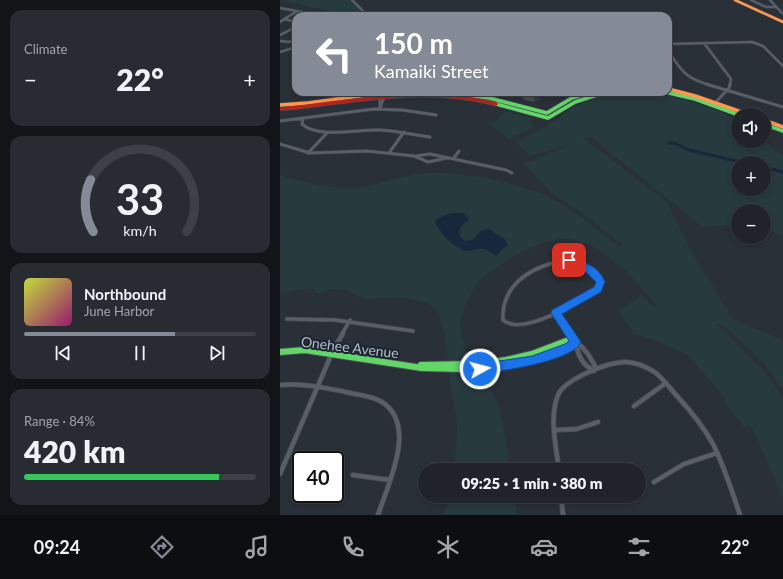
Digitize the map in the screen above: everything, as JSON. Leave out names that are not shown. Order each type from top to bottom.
[{"type":"main road","points":[[735,0],[783,22]]},
{"type":"main road","points":[[672,90],[690,94],[731,111]]},
{"type":"main road","points":[[672,93],[731,109]]},
{"type":"main road","points":[[280,105],[367,96]]},
{"type":"main road","points":[[280,109],[369,96]]},
{"type":"main road","points":[[430,96],[463,98],[547,116],[575,102],[594,96]]},
{"type":"main road","points":[[474,96],[489,98],[547,116]]},
{"type":"main road","points":[[547,116],[572,98],[578,96]]},
{"type":"main road","points":[[771,123],[783,127]]},
{"type":"main road","points":[[771,127],[783,131]]},
{"type":"main road","name":"Onehee Avenue","points":[[280,352],[305,350],[432,369],[452,370],[502,366],[543,358],[569,348],[576,342]]},
{"type":"street","points":[[352,0],[364,12]]},
{"type":"street","points":[[751,0],[762,5],[776,7]]},
{"type":"street","points":[[770,0],[782,14]]},
{"type":"street","points":[[753,8],[762,5]]},
{"type":"street","points":[[280,8],[306,12]]},
{"type":"street","points":[[280,22],[292,13]]},
{"type":"street","points":[[284,19],[292,21]]},
{"type":"street","points":[[280,35],[292,29]]},
{"type":"street","points":[[280,41],[292,41]]},
{"type":"street","points":[[704,43],[730,77],[730,85],[728,89],[714,104]]},
{"type":"street","points":[[672,44],[755,43],[763,46],[783,66]]},
{"type":"street","points":[[280,52],[292,49]]},
{"type":"street","points":[[672,56],[688,77],[696,81],[728,89],[783,107]]},
{"type":"street","points":[[380,109],[384,100],[384,96]]},
{"type":"street","points":[[280,121],[380,109],[402,110],[436,115]]},
{"type":"street","points":[[303,118],[302,124],[306,128],[328,132],[376,130],[404,132],[430,137]]},
{"type":"street","points":[[308,153],[328,132]]},
{"type":"street","points":[[389,153],[404,132]]},
{"type":"street","points":[[280,144],[308,153],[367,150],[414,156],[430,154],[506,170],[512,173]]},
{"type":"street","points":[[453,159],[459,151]]},
{"type":"street","points":[[414,156],[428,162],[447,158]]},
{"type":"street","points":[[561,261],[574,261],[586,266],[599,279],[599,287],[556,313],[513,326],[503,320],[502,310],[505,298],[512,287],[537,270],[561,261]]},
{"type":"street","points":[[556,313],[576,342],[582,346],[595,366],[594,371]]},
{"type":"street","points":[[287,319],[322,318],[350,320],[413,331]]},
{"type":"street","points":[[280,474],[332,353],[350,320]]},
{"type":"street","points":[[576,342],[576,349],[588,368],[594,371]]},
{"type":"street","points":[[557,463],[554,408],[557,395],[569,383],[594,371],[615,363],[636,363],[650,369],[666,384],[700,424],[718,453],[740,515]]},
{"type":"street","points":[[280,385],[293,384],[318,387],[374,398],[383,403],[392,411],[400,430],[401,440],[397,458],[378,515]]},
{"type":"street","points":[[634,406],[666,384]]},
{"type":"street","points":[[555,430],[572,430],[590,426],[598,422]]},
{"type":"street","points":[[654,482],[666,472],[688,461],[718,453]]},
{"type":"street","points":[[353,474],[390,480]]},
{"type":"street","points":[[562,503],[563,515]]},
{"type":"green space","points":[[280,0],[354,0],[363,12],[334,12]]},
{"type":"green space","points":[[599,96],[670,96],[722,112],[731,118],[731,148],[771,148],[771,146],[783,155],[783,237],[771,231],[771,204],[731,204],[731,225],[702,227],[591,137],[577,142],[586,140],[666,201],[690,249],[733,319],[783,340],[783,390],[762,361],[721,324],[717,324],[764,370],[783,398],[783,498],[752,428],[749,425],[745,428],[724,402],[725,398],[688,355],[655,340],[634,334],[624,320],[620,310],[641,294],[651,305],[656,308],[656,305],[641,287],[615,262],[605,254],[584,243],[568,239],[556,240],[533,247],[520,253],[488,274],[477,284],[463,311],[461,328],[463,343],[475,372],[480,380],[490,389],[499,409],[510,463],[454,463],[457,436],[456,420],[446,345],[438,313],[433,307],[423,302],[397,297],[361,297],[354,295],[348,290],[328,289],[324,294],[313,292],[315,289],[280,293],[280,175],[312,184],[345,188],[367,186],[404,176],[426,173],[459,174],[495,180],[513,184],[559,202],[583,218],[620,247],[621,244],[590,219],[551,193],[524,164],[573,143],[530,156],[516,142],[549,125],[573,107]]},
{"type":"green space","points":[[504,111],[531,118],[530,120],[535,127],[508,139],[489,123],[498,119]]},
{"type":"green space","points":[[447,503],[516,503],[517,515],[444,515]]},
{"type":"water","points":[[453,213],[463,213],[469,218],[459,231],[462,239],[466,241],[474,239],[481,231],[489,229],[506,240],[507,245],[496,256],[485,249],[467,251],[458,248],[444,235],[435,222],[440,217]]},
{"type":"waterway","points":[[669,143],[675,143],[689,150],[731,160]]},
{"type":"waterway","points":[[771,169],[783,172]]},
{"type":"traffic: fast","points":[[672,94],[695,99],[731,112]]},
{"type":"traffic: fast","points":[[474,96],[489,98],[547,113],[578,96]]},
{"type":"traffic: fast","points":[[496,104],[548,118],[575,102],[594,96]]},
{"type":"traffic: fast","points":[[771,127],[783,131]]},
{"type":"traffic: fast","points":[[421,365],[475,364],[506,360],[532,354],[566,341],[576,342]]},
{"type":"traffic: fast","points":[[280,352],[305,350],[323,352],[422,368],[482,368]]},
{"type":"traffic: slow","points":[[735,0],[783,22]]},
{"type":"traffic: slow","points":[[672,90],[731,108]]},
{"type":"traffic: slow","points":[[280,105],[360,96]]},
{"type":"traffic: slow","points":[[771,123],[783,127]]},
{"type":"traffic: jam","points":[[280,109],[365,98],[398,96]]},
{"type":"traffic: jam","points":[[447,96],[464,97],[496,104]]},
{"type":"traffic: jam","points":[[482,368],[544,358],[556,354],[576,342]]},
{"type":"route","points":[[480,369],[532,361],[569,348],[576,342],[556,313],[597,289],[600,282],[599,279],[586,266],[569,260]]}]
